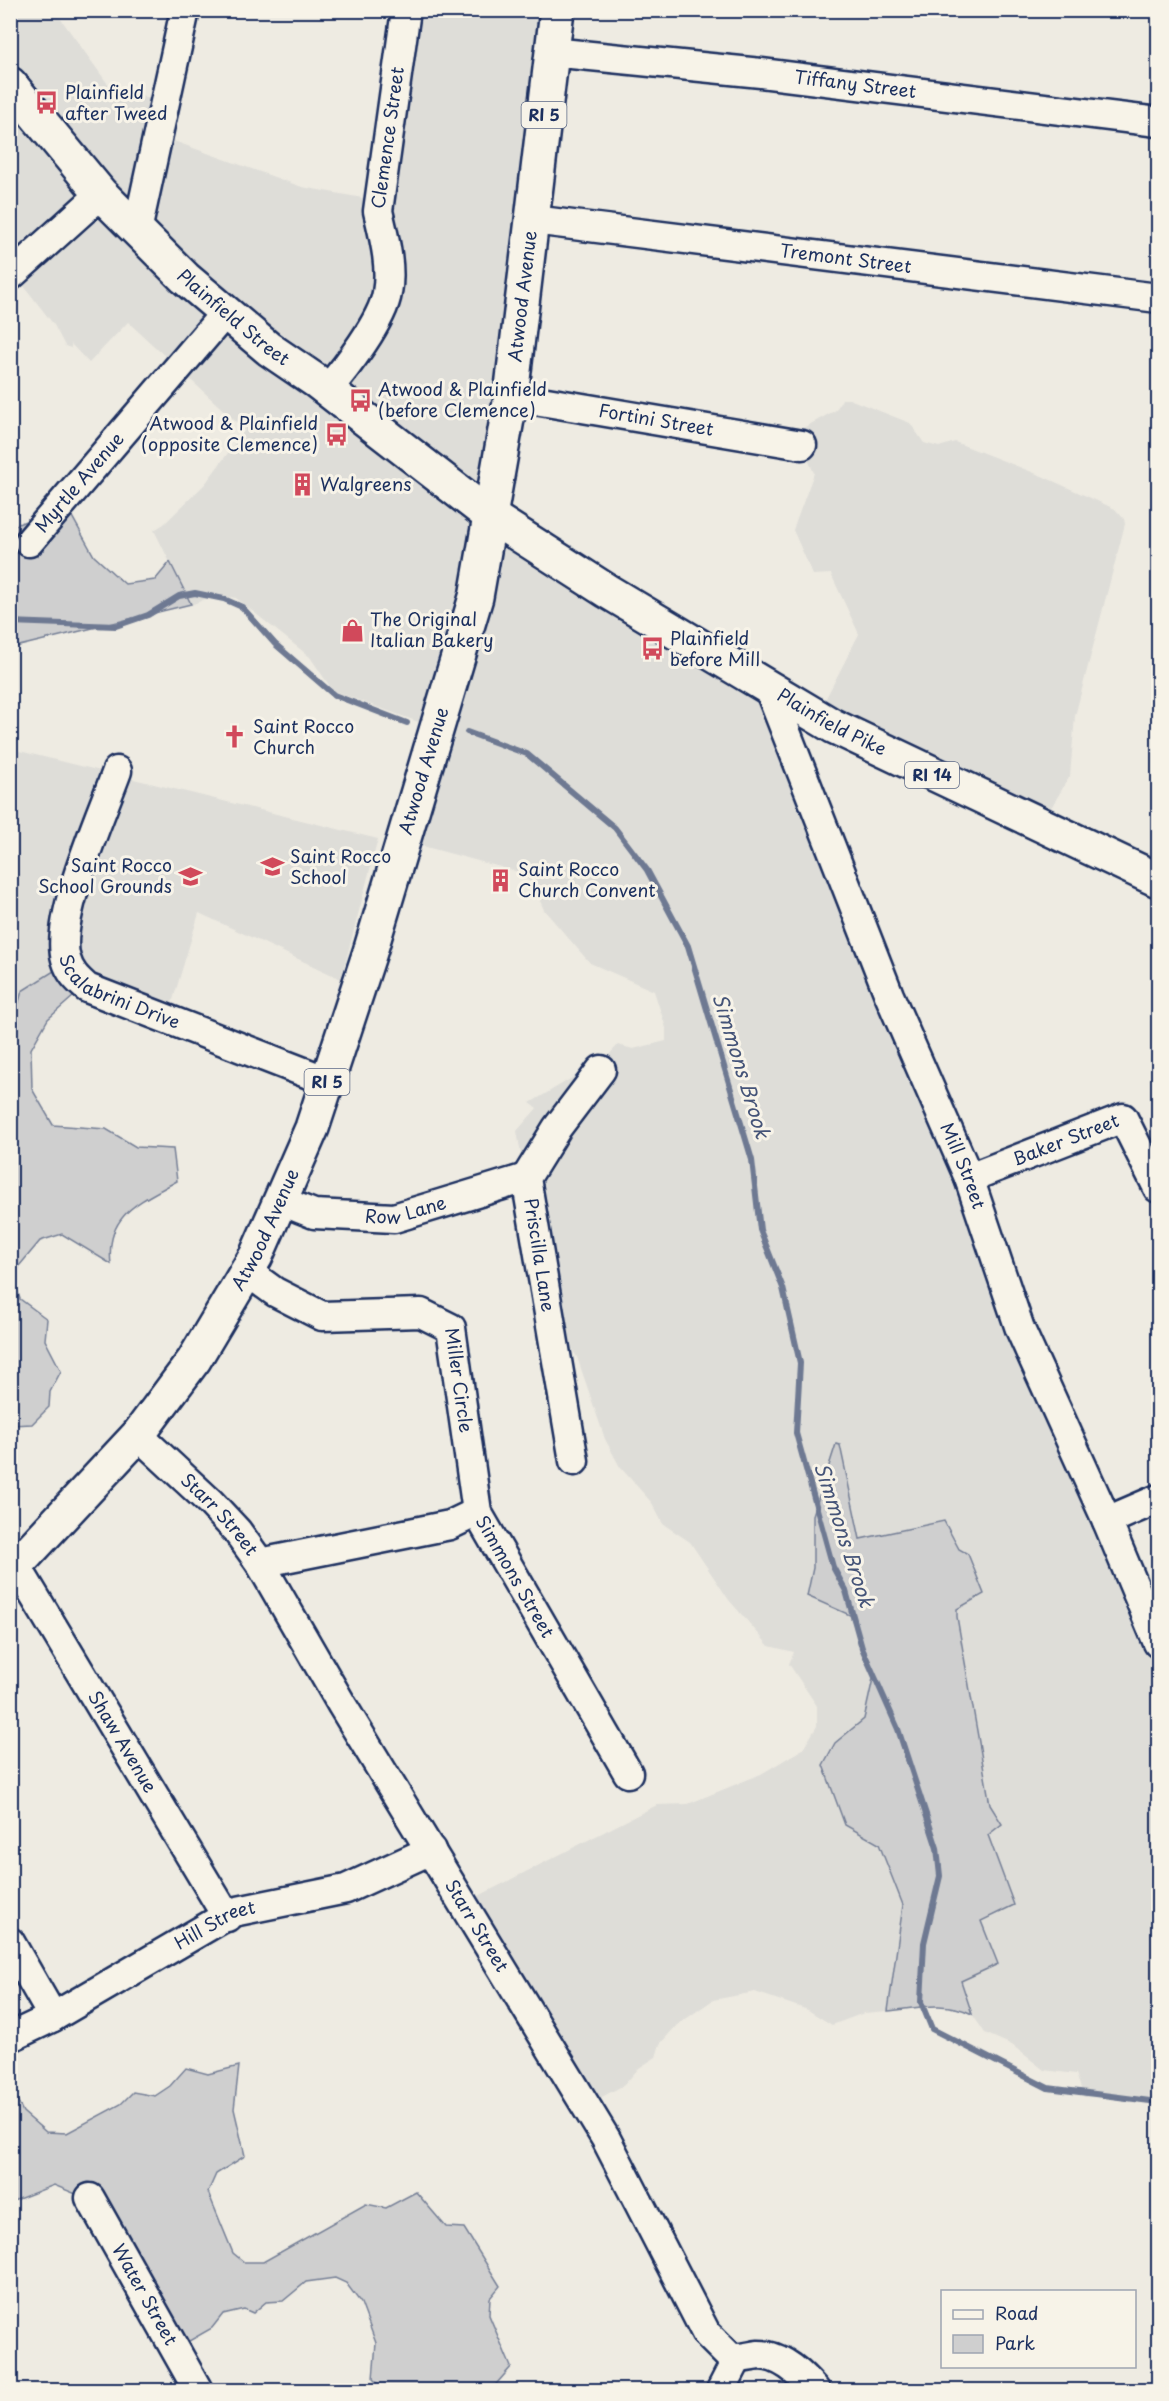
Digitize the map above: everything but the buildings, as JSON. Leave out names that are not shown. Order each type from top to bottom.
[{"type":"main road","name":"Atwood Avenue","points":[[14,1570],[138,1436],[194,1360],[246,1271],[281,1201],[312,1128],[370,952],[476,597],[511,396],[557,10]]},
{"type":"main road","name":"Plainfield Street","points":[[10,84],[101,194],[225,313],[490,516]]},
{"type":"main road","name":"Plainfield Pike","points":[[490,516],[607,591],[833,726],[879,750],[1034,819],[1158,880]]},
{"type":"street","points":[[137,231],[185,10]]},
{"type":"street","name":"Clemence Street","points":[[327,390],[357,353],[387,296],[389,276],[379,202],[406,10]]},
{"type":"street","name":"Tiffany Street","points":[[551,52],[761,73],[1158,122]]},
{"type":"street","points":[[10,276],[101,194]]},
{"type":"street","name":"Tremont Street","points":[[533,220],[1158,298]]},
{"type":"street","name":"Myrtle Avenue","points":[[29,543],[225,313]]},
{"type":"street","name":"Fortini Street","points":[[511,396],[802,445]]},
{"type":"street","name":"Mill Street","points":[[768,686],[890,995],[969,1178],[1020,1329],[1107,1521],[1158,1643]]},
{"type":"street","name":"Scalabrini Drive","points":[[117,771],[71,901],[63,943],[72,974],[87,988],[327,1081]]},
{"type":"street","name":"Priscilla Lane","points":[[574,1461],[526,1178],[556,1128],[600,1070]]},
{"type":"street","name":"Baker Street","points":[[969,1178],[1123,1118],[1158,1188]]},
{"type":"street","name":"Row Lane","points":[[281,1201],[314,1214],[394,1218],[526,1178]]},
{"type":"street","name":"Miller Circle","points":[[246,1271],[275,1292],[322,1316],[421,1313],[450,1328],[477,1512]]},
{"type":"street","name":"Starr Street","points":[[138,1436],[210,1502],[237,1531],[260,1563],[342,1705],[606,2139],[706,2333],[719,2349],[731,2358],[737,2359]]},
{"type":"street","points":[[1107,1521],[1158,1499]]},
{"type":"street","name":"Simmons Street","points":[[260,1563],[450,1525],[477,1512],[628,1773]]},
{"type":"street","name":"Shaw Avenue","points":[[14,1570],[227,1917]]},
{"type":"street","name":"Hill Street","points":[[13,2036],[53,2017],[233,1912],[346,1889],[431,1850]]},
{"type":"street","points":[[10,1942],[53,2017]]},
{"type":"street","name":"Water Street","points":[[90,2198],[198,2391]]},
{"type":"street","points":[[721,2391],[737,2359],[762,2355],[794,2369],[815,2391]]},
{"type":"shaded area","points":[[11,11],[55,11],[110,87],[160,101],[157,135],[302,187],[374,200],[410,11],[554,11],[493,516],[773,703],[1158,1624],[1158,2098],[1084,2097],[1076,2074],[1044,2070],[1012,2045],[985,2033],[972,2014],[961,1981],[998,1964],[981,1921],[1014,1905],[988,1835],[1002,1823],[990,1805],[957,1617],[957,1609],[983,1594],[944,1521],[860,1539],[836,1444],[813,1515],[813,1568],[807,1596],[850,1614],[874,1674],[864,1719],[835,1743],[845,1825],[879,1844],[903,1905],[888,2011],[864,2013],[832,2025],[808,2010],[755,1992],[713,2000],[677,2025],[660,2044],[656,2057],[639,2068],[624,2085],[587,2105],[459,1906],[657,1805],[688,1804],[761,1774],[803,1749],[817,1726],[817,1706],[789,1664],[794,1652],[769,1646],[729,1600],[690,1542],[663,1524],[652,1503],[620,1467],[605,1439],[577,1357],[548,1312],[517,1131],[537,1108],[530,1103],[607,1057],[618,1045],[633,1049],[666,1041],[666,1028],[654,991],[590,963],[544,910],[532,883],[519,872],[404,841],[435,728],[333,691],[310,657],[236,598],[215,595],[191,605],[154,530],[164,524],[205,484],[245,430],[128,322],[89,363],[71,344],[71,348],[65,346],[54,325],[17,277],[11,282]]},
{"type":"shaded area","points":[[842,399],[849,399],[910,423],[924,443],[939,447],[955,442],[1042,476],[1115,509],[1124,519],[1125,524],[1075,716],[1070,776],[1043,821],[823,704],[859,634],[831,574],[813,575],[793,530],[814,473],[796,432],[836,410]]},
{"type":"shaded area","name":"Saint Rocco School Grounds","points":[[11,749],[378,839],[341,979],[199,913],[167,1020],[72,974],[11,1030]]},
{"type":"green space","points":[[60,495],[94,556],[125,584],[155,580],[170,562],[191,604],[11,648],[11,527],[33,518]]},
{"type":"green space","points":[[65,964],[83,988],[48,1019],[31,1049],[32,1089],[53,1125],[106,1129],[136,1147],[173,1149],[177,1181],[138,1203],[119,1221],[111,1247],[111,1264],[62,1234],[40,1241],[19,1266],[16,1287],[20,1299],[47,1319],[45,1340],[61,1371],[50,1392],[49,1407],[32,1424],[11,1425],[11,1030],[22,991]]},
{"type":"green space","points":[[836,1444],[840,1445],[860,1539],[944,1521],[959,1549],[968,1554],[984,1594],[957,1609],[957,1617],[990,1805],[1002,1824],[988,1835],[1014,1905],[981,1921],[998,1964],[961,1981],[972,2014],[941,2006],[888,2011],[903,1905],[879,1844],[845,1825],[823,1765],[835,1743],[864,1719],[874,1674],[850,1615],[807,1596],[813,1568],[813,1515]]},
{"type":"green space","points":[[239,2066],[234,2109],[245,2156],[216,2174],[208,2192],[233,2253],[244,2262],[263,2262],[366,2204],[386,2208],[416,2192],[446,2227],[464,2228],[500,2286],[490,2298],[489,2315],[511,2367],[491,2390],[384,2390],[373,2379],[376,2343],[361,2303],[346,2283],[335,2278],[306,2282],[283,2301],[266,2302],[253,2313],[244,2309],[223,2314],[212,2328],[177,2348],[86,2198],[54,2185],[11,2202],[10,2085],[23,2112],[46,2132],[67,2133],[121,2104],[133,2092],[155,2096],[170,2086],[186,2068],[208,2074]]},
{"type":"waterway","name":"Simmons Brook","points":[[10,622],[116,626],[148,615],[179,596],[195,593],[224,599],[242,607],[275,644],[334,695],[407,723]]},
{"type":"waterway","name":"Simmons Brook","points":[[467,732],[527,754],[615,828],[647,870],[688,946],[752,1160],[760,1230],[783,1288],[800,1363],[796,1433],[833,1567],[846,1591],[862,1648],[898,1729],[937,1848],[940,1876],[924,1943],[921,2002],[932,2029],[1048,2088],[1158,2102]]},
{"type":"place","name":"Plainfield after Tweed","points":[[47,103]]},
{"type":"place","name":"Atwood & Plainfield (before Clemence)","points":[[360,400]]},
{"type":"place","name":"Atwood & Plainfield (opposite Clemence)","points":[[336,434]]},
{"type":"place","name":"Walgreens","points":[[302,485]]},
{"type":"place","name":"The Original Italian Bakery","points":[[352,630]]},
{"type":"place","name":"Plainfield before Mill","points":[[652,649]]},
{"type":"place","name":"Saint Rocco Church","points":[[235,737]]},
{"type":"place","name":"Saint Rocco School","points":[[272,867]]},
{"type":"place","name":"Saint Rocco School Grounds","points":[[190,876]]},
{"type":"place","name":"Saint Rocco Church Convent","points":[[500,880]]}]
